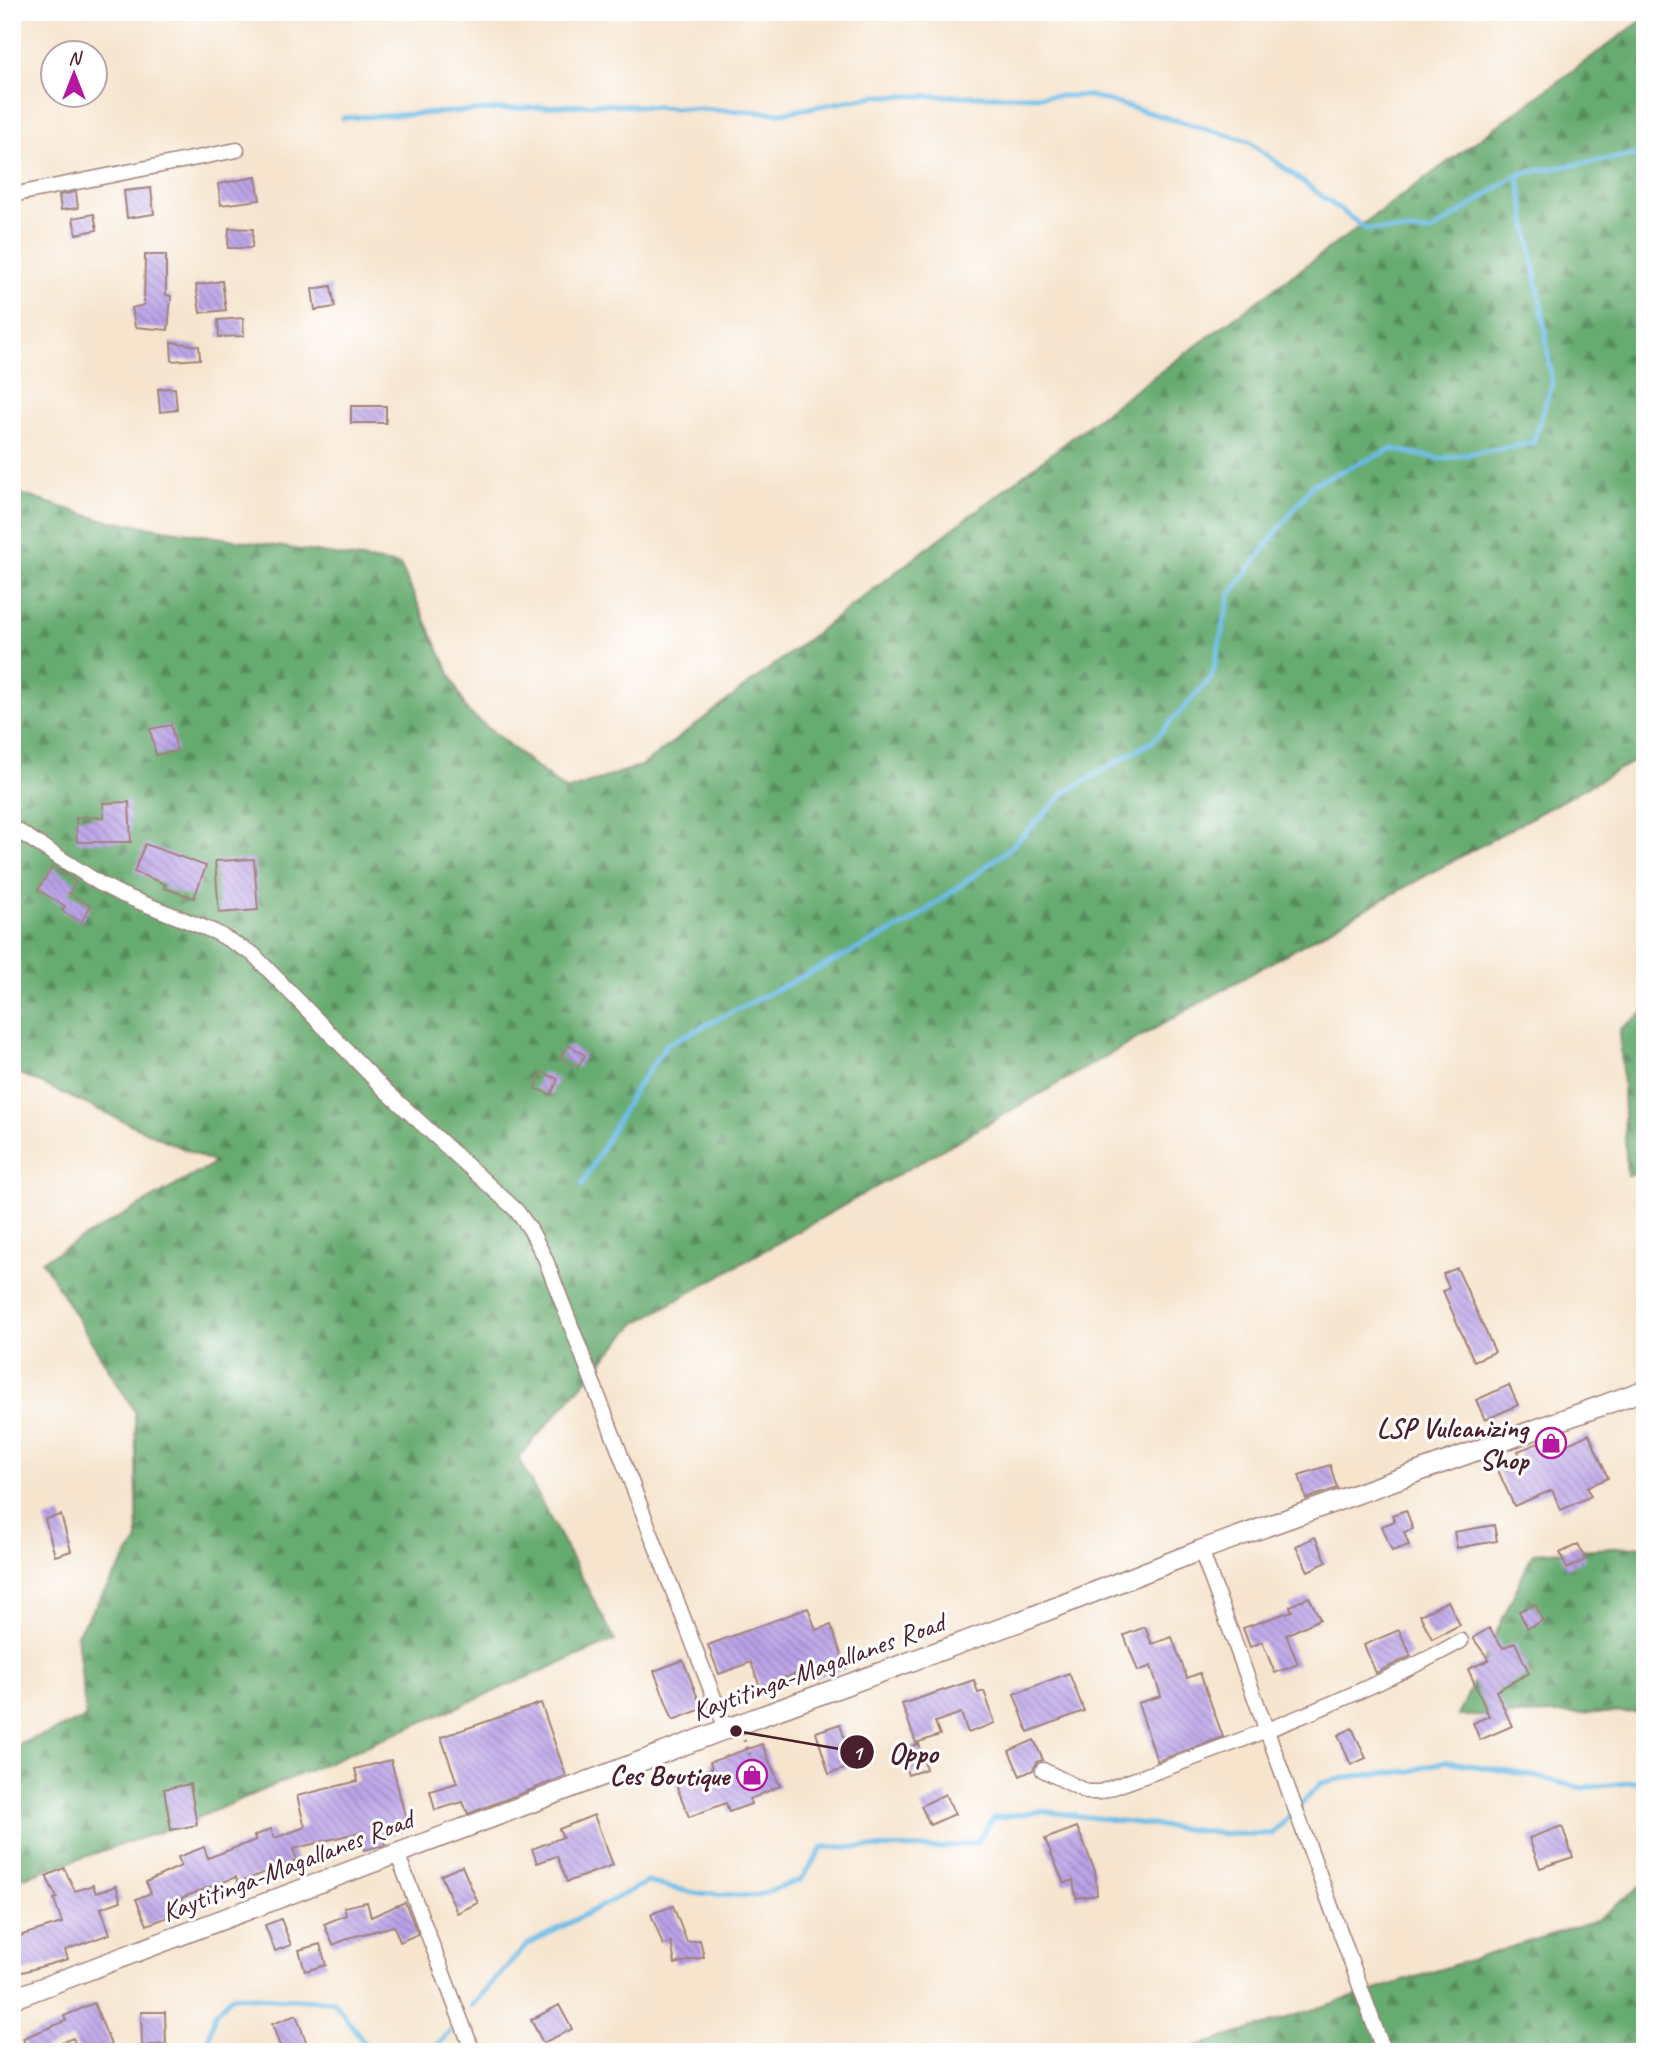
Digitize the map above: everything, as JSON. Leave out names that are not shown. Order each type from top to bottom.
[{"type":"main road","name":"Kaytitinga-Magallanes Road","points":[[12,1999],[732,1727],[1021,1621],[1201,1549],[1645,1390]]},
{"type":"street","points":[[12,195],[237,150]]},
{"type":"street","points":[[12,827],[99,883],[215,932],[253,954],[386,1091],[516,1210],[545,1258],[732,1727]]},
{"type":"street","points":[[1201,1549],[1384,2052]]},
{"type":"street","points":[[1043,1770],[1087,1792],[1100,1793],[1269,1731],[1428,1660],[1461,1641]]},
{"type":"street","points":[[397,1853],[473,2052]]},
{"type":"path","points":[[732,1727],[765,1791]]},
{"type":"green space","points":[[1645,18],[1645,755],[1360,912],[635,1324],[518,1458],[615,1640],[183,1824],[12,1881],[12,1747],[86,1718],[77,1634],[138,1540],[135,1412],[42,1261],[215,1163],[12,1070],[12,491],[99,519],[400,565],[467,711],[566,791],[643,765],[1115,405]]},
{"type":"green space","points":[[1645,1012],[1645,1172],[1627,1176],[1620,1029]]},
{"type":"green space","points":[[1645,1546],[1645,1712],[1458,1716],[1533,1553]]},
{"type":"green space","points":[[1645,1883],[1645,2052],[1179,2052],[1597,1920]]},
{"type":"building","points":[[256,177],[260,200],[221,205],[218,184]]},
{"type":"building","points":[[151,188],[154,214],[127,218],[124,191]]},
{"type":"building","points":[[76,192],[78,208],[61,210],[59,195]]},
{"type":"building","points":[[94,214],[97,230],[76,234],[73,218]]},
{"type":"building","points":[[229,228],[253,229],[252,248],[228,248]]},
{"type":"building","points":[[145,255],[166,255],[166,295],[171,296],[168,330],[135,327],[132,308],[144,305]]},
{"type":"building","points":[[222,281],[226,310],[200,313],[196,285]]},
{"type":"building","points":[[331,286],[335,307],[315,310],[312,289]]},
{"type":"building","points":[[243,318],[244,336],[219,337],[218,320]]},
{"type":"building","points":[[171,342],[199,346],[200,359],[172,361]]},
{"type":"building","points":[[175,388],[177,410],[160,412],[158,389]]},
{"type":"building","points":[[351,406],[386,406],[386,423],[351,423]]},
{"type":"building","points":[[171,725],[177,751],[156,755],[150,729]]},
{"type":"building","points":[[129,802],[131,842],[77,842],[76,818],[104,817],[103,803]]},
{"type":"building","points":[[145,844],[206,866],[194,898],[164,888],[165,884],[134,872]]},
{"type":"building","points":[[254,859],[258,910],[219,913],[215,861]]},
{"type":"building","points":[[52,867],[76,882],[69,893],[91,906],[81,922],[62,911],[65,906],[38,890]]},
{"type":"building","points":[[568,1045],[585,1055],[577,1068],[560,1057]]},
{"type":"building","points":[[542,1072],[558,1079],[551,1095],[535,1088]]},
{"type":"building","points":[[1457,1268],[1495,1352],[1474,1361],[1443,1291],[1449,1288],[1443,1274]]},
{"type":"building","points":[[1509,1385],[1518,1405],[1485,1420],[1476,1400]]},
{"type":"building","points":[[1589,1434],[1608,1478],[1587,1487],[1591,1496],[1561,1510],[1552,1490],[1514,1506],[1497,1468],[1520,1457],[1518,1451],[1546,1440],[1551,1452]]},
{"type":"building","points":[[1330,1465],[1337,1488],[1306,1499],[1299,1475]]},
{"type":"building","points":[[1406,1510],[1413,1529],[1404,1532],[1409,1545],[1392,1551],[1382,1526],[1395,1521],[1392,1515]]},
{"type":"building","points":[[61,1515],[71,1551],[55,1556],[45,1519]]},
{"type":"building","points":[[1494,1525],[1497,1541],[1457,1548],[1454,1532]]},
{"type":"building","points":[[1315,1537],[1327,1562],[1308,1571],[1296,1546]]},
{"type":"building","points":[[1578,1544],[1586,1559],[1567,1569],[1560,1553]]},
{"type":"building","points":[[1309,1597],[1320,1619],[1286,1635],[1298,1664],[1275,1673],[1262,1642],[1250,1647],[1243,1628],[1292,1611],[1290,1606]]},
{"type":"building","points":[[1448,1601],[1460,1625],[1432,1639],[1420,1615]]},
{"type":"building","points":[[1535,1604],[1543,1621],[1527,1628],[1519,1611]]},
{"type":"building","points":[[808,1608],[816,1630],[831,1625],[846,1668],[809,1680],[806,1670],[760,1687],[751,1662],[719,1674],[708,1645]]},
{"type":"building","points":[[1145,1627],[1152,1644],[1172,1637],[1187,1678],[1200,1673],[1223,1737],[1157,1761],[1138,1703],[1161,1696],[1151,1666],[1138,1671],[1124,1635]]},
{"type":"building","points":[[1489,1628],[1503,1648],[1515,1642],[1529,1673],[1496,1691],[1512,1726],[1480,1740],[1473,1723],[1489,1716],[1468,1669],[1489,1660],[1473,1638]]},
{"type":"building","points":[[1399,1630],[1411,1656],[1376,1673],[1364,1645]]},
{"type":"building","points":[[683,1660],[702,1709],[673,1720],[654,1671]]},
{"type":"building","points":[[1069,1673],[1084,1711],[1028,1732],[1014,1694]]},
{"type":"building","points":[[974,1680],[978,1693],[984,1691],[995,1723],[968,1733],[961,1713],[935,1722],[940,1735],[916,1743],[902,1704]]},
{"type":"building","points":[[541,1703],[566,1776],[468,1814],[463,1802],[435,1810],[430,1791],[457,1783],[441,1737]]},
{"type":"building","points":[[840,1724],[853,1766],[829,1774],[816,1732]]},
{"type":"building","points":[[1352,1728],[1366,1758],[1351,1765],[1338,1735]]},
{"type":"building","points":[[1034,1740],[1043,1760],[1037,1762],[1033,1770],[1020,1776],[1009,1751]]},
{"type":"building","points":[[762,1744],[780,1786],[750,1799],[751,1804],[729,1812],[726,1803],[689,1817],[675,1782],[712,1768],[710,1762]]},
{"type":"building","points":[[919,1744],[926,1769],[908,1775],[900,1750]]},
{"type":"building","points":[[391,1760],[406,1820],[399,1822],[402,1832],[383,1836],[385,1845],[364,1850],[360,1832],[293,1849],[297,1860],[238,1883],[236,1877],[181,1898],[187,1910],[147,1925],[136,1899],[151,1893],[146,1882],[181,1866],[178,1857],[204,1847],[208,1858],[256,1840],[254,1836],[271,1829],[275,1838],[305,1827],[297,1796],[358,1781],[355,1769]]},
{"type":"building","points":[[190,1784],[197,1825],[171,1830],[164,1789]]},
{"type":"building","points":[[945,1794],[955,1814],[930,1825],[921,1806]]},
{"type":"building","points":[[594,1815],[613,1865],[567,1882],[557,1856],[537,1863],[532,1849],[563,1837],[559,1829]]},
{"type":"building","points":[[1562,1826],[1573,1857],[1540,1868],[1529,1838]]},
{"type":"building","points":[[1077,1827],[1095,1871],[1097,1895],[1076,1898],[1073,1880],[1064,1884],[1045,1839]]},
{"type":"building","points":[[462,1866],[478,1903],[457,1913],[441,1875]]},
{"type":"building","points":[[64,1868],[75,1891],[93,1885],[96,1893],[116,1886],[121,1901],[101,1908],[110,1934],[65,1950],[68,1959],[12,1975],[12,1938],[62,1923],[54,1899],[57,1898],[46,1876]]},
{"type":"building","points":[[367,1902],[371,1917],[405,1902],[418,1934],[400,1942],[394,1926],[333,1945],[324,1924],[346,1915],[344,1907]]},
{"type":"building","points":[[673,1906],[687,1942],[700,1940],[704,1957],[675,1964],[671,1942],[663,1945],[651,1914]]},
{"type":"building","points":[[281,1919],[291,1945],[275,1951],[265,1925]]},
{"type":"building","points":[[320,1944],[326,1965],[305,1971],[299,1950]]},
{"type":"building","points":[[94,2003],[114,2052],[79,2052],[73,2038],[39,2052],[28,2052],[23,2038],[66,2021],[64,2016]]},
{"type":"building","points":[[559,2005],[572,2029],[543,2043],[531,2020]]},
{"type":"building","points":[[141,2012],[165,2012],[166,2044],[142,2046]]},
{"type":"building","points":[[296,2015],[310,2052],[282,2052],[272,2024]]},
{"type":"waterway","points":[[343,118],[596,104],[782,113],[875,96],[1091,96],[1248,141],[1366,229],[1431,232],[1518,174]]},
{"type":"waterway","points":[[582,1185],[632,1094],[666,1045],[911,922],[1008,850],[1067,791],[1153,741],[1212,677],[1230,595],[1313,484],[1392,449],[1440,459],[1533,443],[1552,384],[1518,174],[1634,155],[1645,158]]},
{"type":"waterway","points":[[471,2006],[527,1945],[647,1882],[695,1893],[755,1896],[801,1880],[823,1847],[941,1848],[977,1842],[993,1818],[1041,1811],[1225,1834],[1272,1834],[1321,1783],[1354,1776],[1411,1771],[1446,1761],[1529,1775],[1582,1788],[1645,1781]]},
{"type":"waterway","points":[[206,2052],[215,2013],[232,1996],[334,2001],[371,2052]]},
{"type":"waterway","points":[[397,2052],[432,2050],[450,2031]]},
{"type":"place","name":"LSP Vulcanizing Shop","points":[[1551,1443]]},
{"type":"place","name":"Oppo","points":[[736,1731]]},
{"type":"place","name":"Ces Boutique","points":[[752,1775]]}]
